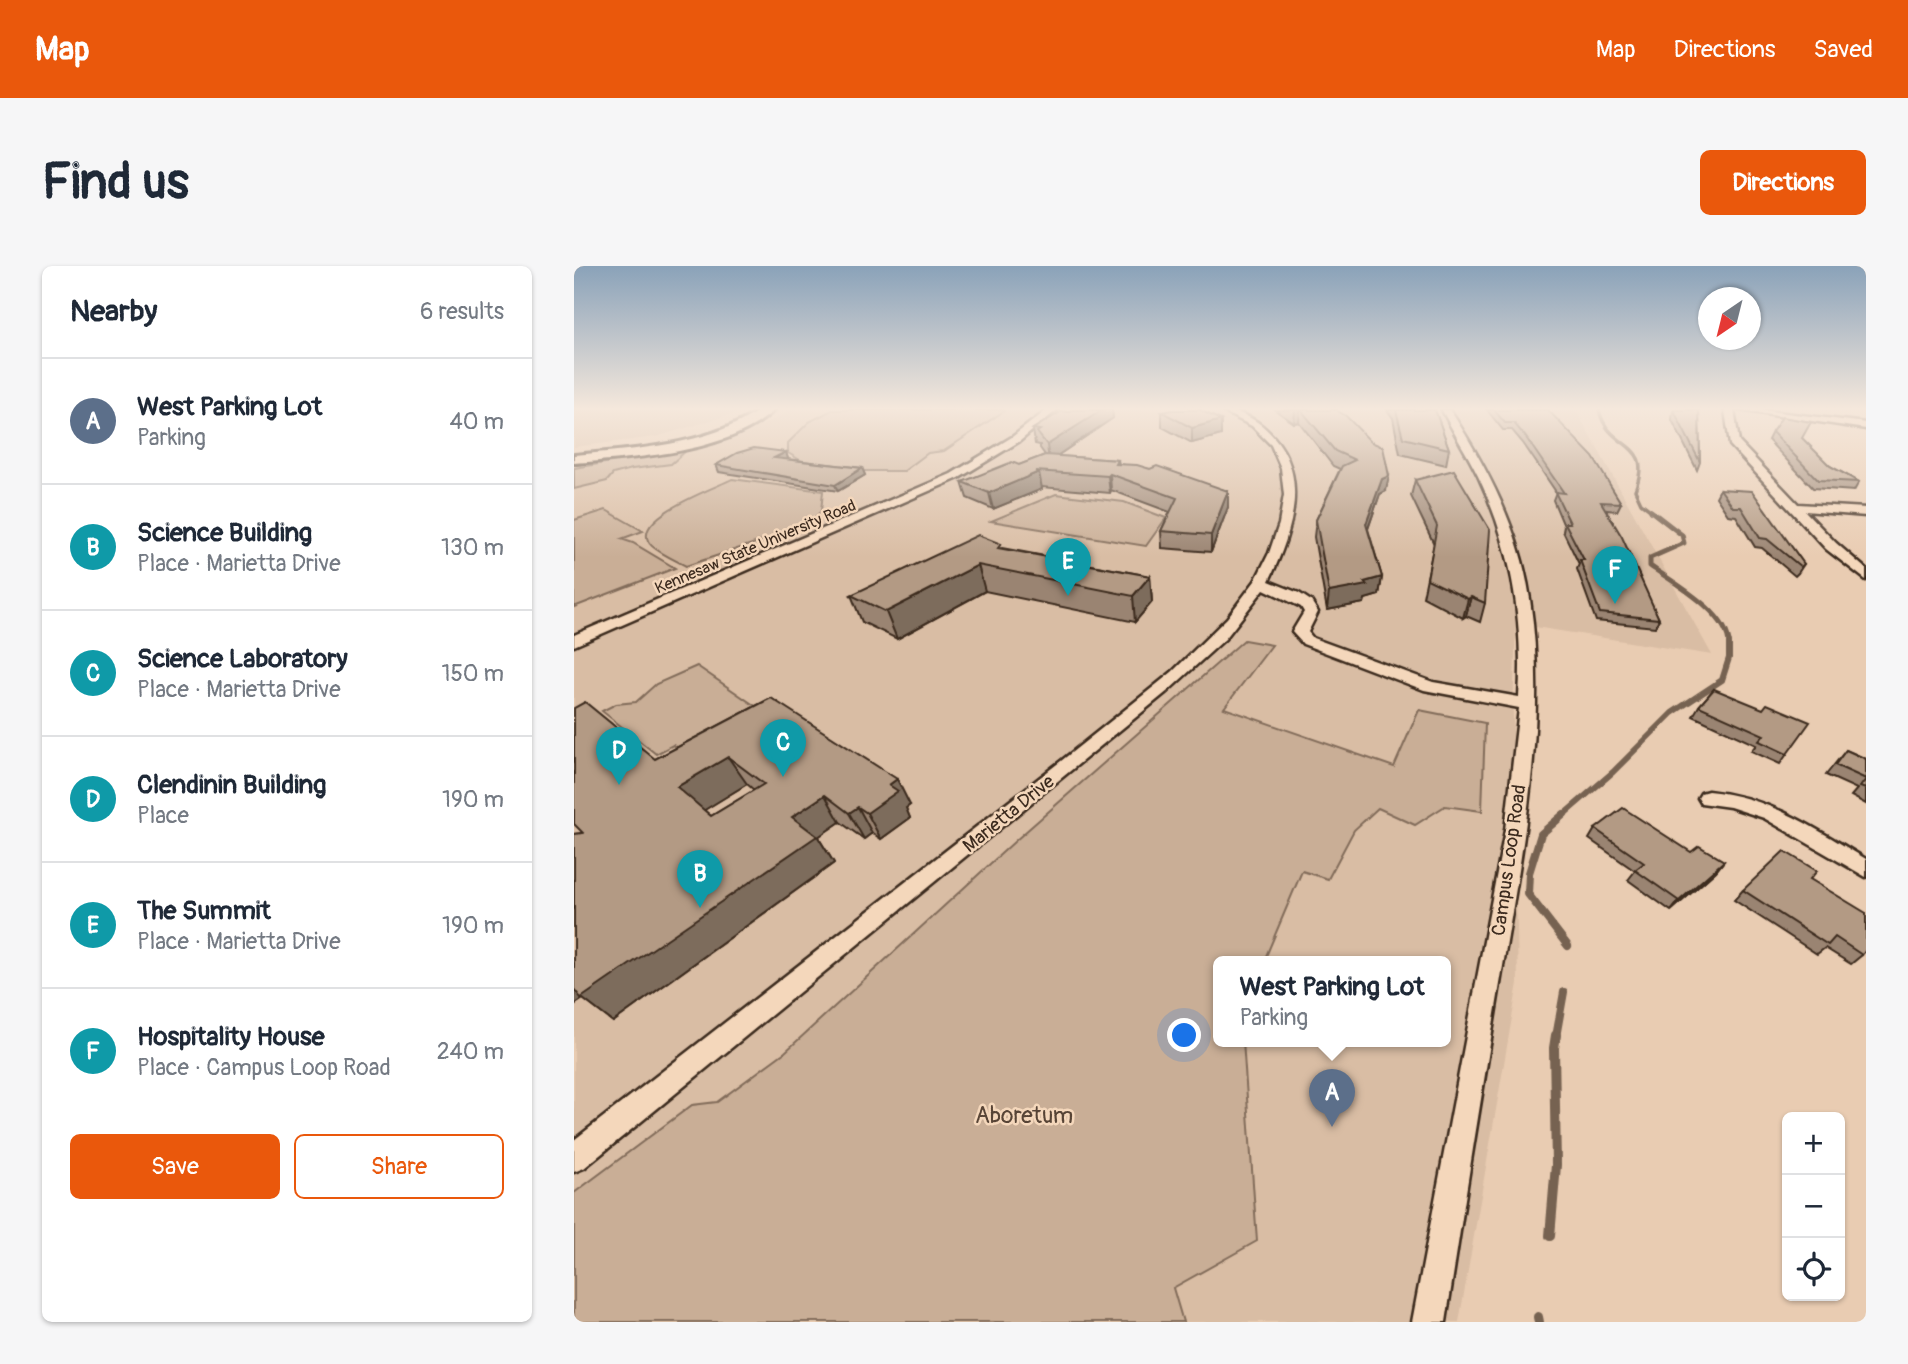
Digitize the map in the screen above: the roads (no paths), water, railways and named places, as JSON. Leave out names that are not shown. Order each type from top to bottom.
[{"type":"street","name":"Kennesaw State University Road","points":[[574,641],[955,476],[983,459]]},
{"type":"street","name":"Marietta Drive","points":[[574,1158],[1186,670],[1223,633],[1261,583],[1285,533],[1290,498],[1288,471],[1282,459]]},
{"type":"street","name":"Campus Loop Road","points":[[1429,1322],[1506,884],[1528,704],[1525,618],[1514,560],[1490,486],[1475,459]]},
{"type":"street","points":[[1750,459],[1849,563],[1866,576]]},
{"type":"street","points":[[1795,507],[1866,512]]},
{"type":"street","points":[[1261,583],[1306,604],[1311,612],[1300,632],[1315,644],[1430,686],[1528,704]]},
{"type":"street","points":[[1709,799],[1731,799],[1763,808],[1866,869]]},
{"type":"waterway","points":[[1638,459],[1640,474],[1635,490],[1641,503],[1654,513]]},
{"type":"waterway","points":[[1651,511],[1682,535],[1684,543],[1650,558],[1650,566],[1710,610],[1727,633],[1729,645]]},
{"type":"waterway","points":[[1562,816],[1613,772],[1672,713],[1722,680],[1729,658],[1729,645]]},
{"type":"waterway","points":[[1564,814],[1541,834],[1529,873],[1528,894],[1568,946]]},
{"type":"waterway","points":[[1556,1037],[1564,992]]},
{"type":"waterway","points":[[1550,1236],[1556,1165],[1556,1035]]},
{"type":"waterway","points":[[1538,1317],[1539,1322]]},
{"type":"place","name":"The Summit","points":[[1068,596]]},
{"type":"place","name":"Hospitality House","points":[[1615,604]]},
{"type":"place","name":"Science Laboratory","points":[[783,777]]},
{"type":"place","name":"Clendinin Building","points":[[619,785]]},
{"type":"place","name":"Science Building","points":[[700,908]]},
{"type":"place","name":"West Parking Lot","points":[[1332,1127]]},
{"type":"park label","name":"Aboretum","points":[[1024,1115]]}]
